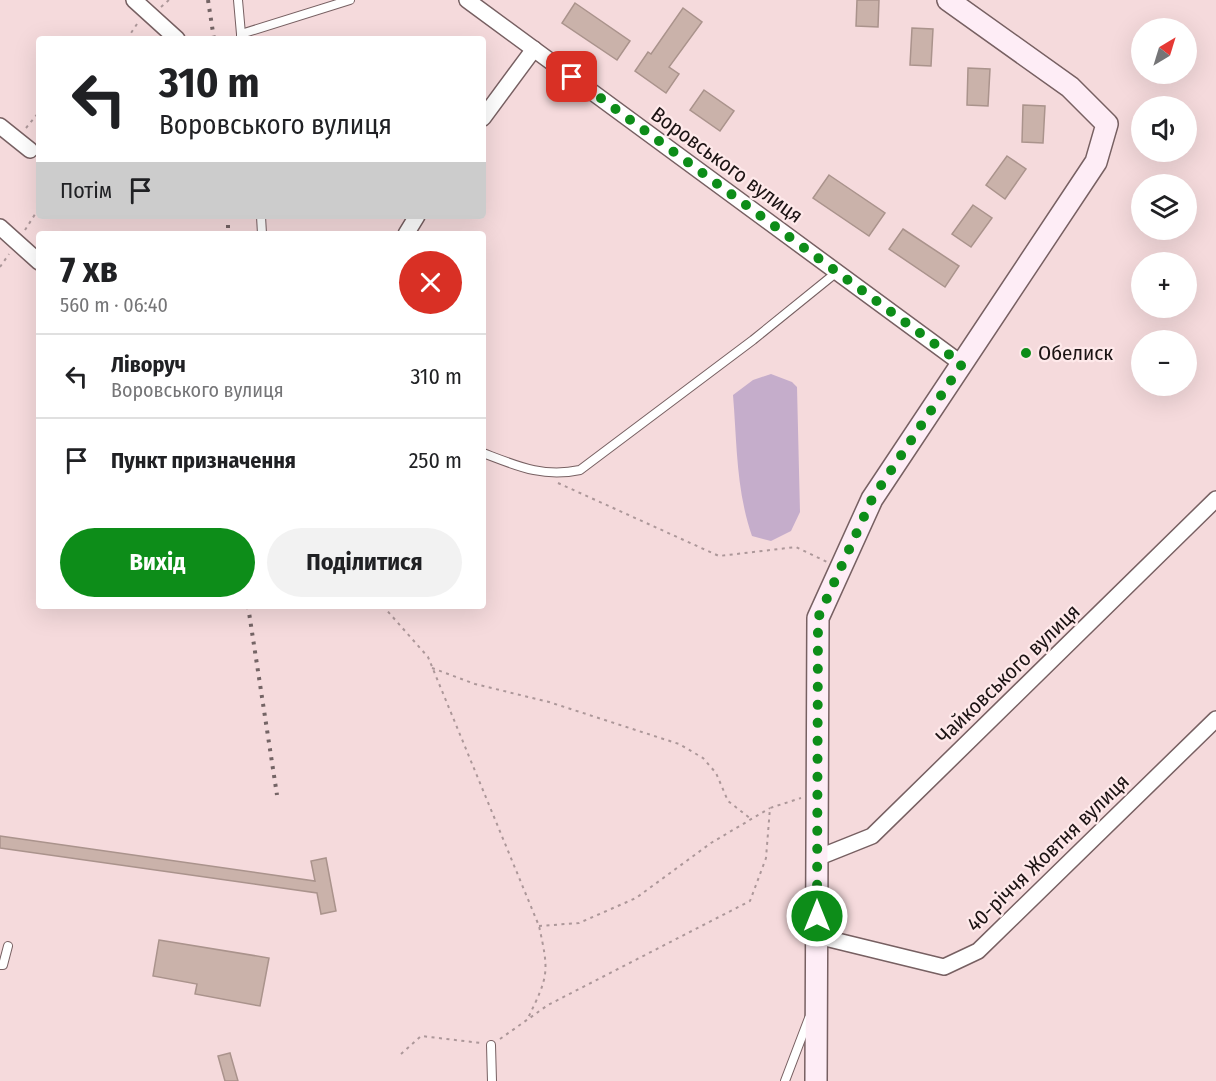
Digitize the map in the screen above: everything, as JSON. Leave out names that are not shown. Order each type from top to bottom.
[{"type":"street","points":[[134,0],[174,36]]},
{"type":"street","name":"Воровського вулиця","points":[[467,0],[962,364]]},
{"type":"street","points":[[816,1081],[818,618],[872,499],[1096,162],[1107,124],[1070,87],[948,0]]},
{"type":"street","points":[[486,114],[534,49]]},
{"type":"street","points":[[0,126],[30,150]]},
{"type":"street","points":[[0,227],[36,259]]},
{"type":"street","name":"Чайковського вулиця","points":[[817,858],[872,836],[1216,500]]},
{"type":"street","name":"40-річчя Жовтня вулиця","points":[[817,936],[944,967],[978,951],[1216,719]]},
{"type":"lane","points":[[238,0],[241,36]]},
{"type":"lane","points":[[244,36],[350,0]]},
{"type":"lane","points":[[486,454],[525,468],[558,475],[580,470],[753,340],[837,272]]},
{"type":"lane","points":[[0,965],[3,965],[8,946]]},
{"type":"lane","points":[[785,1081],[817,997]]},
{"type":"lane","points":[[490,1045],[492,1081]]},
{"type":"path","points":[[129,36],[147,11]]},
{"type":"path","points":[[18,140],[36,116]]},
{"type":"path","points":[[17,243],[36,213]]},
{"type":"path","points":[[558,483],[719,556],[796,547],[840,568]]},
{"type":"path","points":[[385,609],[428,657],[539,926],[547,966],[542,989],[526,1020]]},
{"type":"path","points":[[432,668],[475,684],[549,702],[679,744],[703,758],[716,773],[728,801],[751,819]]},
{"type":"path","points":[[539,926],[579,923],[636,898],[711,843],[751,819],[770,808],[818,792]]},
{"type":"path","points":[[401,1054],[421,1036],[437,1036],[490,1045],[548,1005],[750,901],[766,858],[770,808]]},
{"type":"shaded area","points":[[771,374],[792,382],[797,387],[800,512],[791,531],[771,541],[752,536],[747,519],[738,466],[733,395],[753,380]]},
{"type":"building","points":[[857,0],[879,0],[878,27],[856,26]]},
{"type":"building","points":[[575,3],[630,41],[617,60],[562,23]]},
{"type":"building","points":[[683,8],[702,22],[669,67],[679,74],[666,93],[635,71],[648,52],[651,54]]},
{"type":"building","points":[[912,28],[933,29],[931,66],[910,65]]},
{"type":"building","points":[[968,68],[990,69],[988,106],[967,105]]},
{"type":"building","points":[[704,90],[734,111],[720,131],[690,110]]},
{"type":"building","points":[[1023,105],[1045,106],[1043,143],[1022,142]]},
{"type":"building","points":[[1007,156],[1026,169],[1005,199],[986,185]]},
{"type":"building","points":[[829,175],[885,213],[869,236],[813,198]]},
{"type":"building","points":[[973,205],[992,218],[971,247],[952,234]]},
{"type":"building","points":[[903,229],[959,266],[945,287],[889,249]]},
{"type":"building","points":[[0,836],[315,881],[311,861],[326,858],[336,911],[321,914],[317,893],[0,848]]},
{"type":"building","points":[[159,940],[269,958],[260,1006],[195,994],[197,984],[153,976]]},
{"type":"building","points":[[230,1053],[238,1081],[225,1081],[218,1056]]},
{"type":"railway","points":[[208,0],[214,36]]},
{"type":"railway","points":[[228,219],[228,231]]},
{"type":"railway","points":[[248,609],[277,795]]},
{"type":"place","name":"Обелиск","points":[[1026,353]]},
{"type":"route","points":[[572,77],[962,364],[872,499],[818,618],[817,916]]}]
